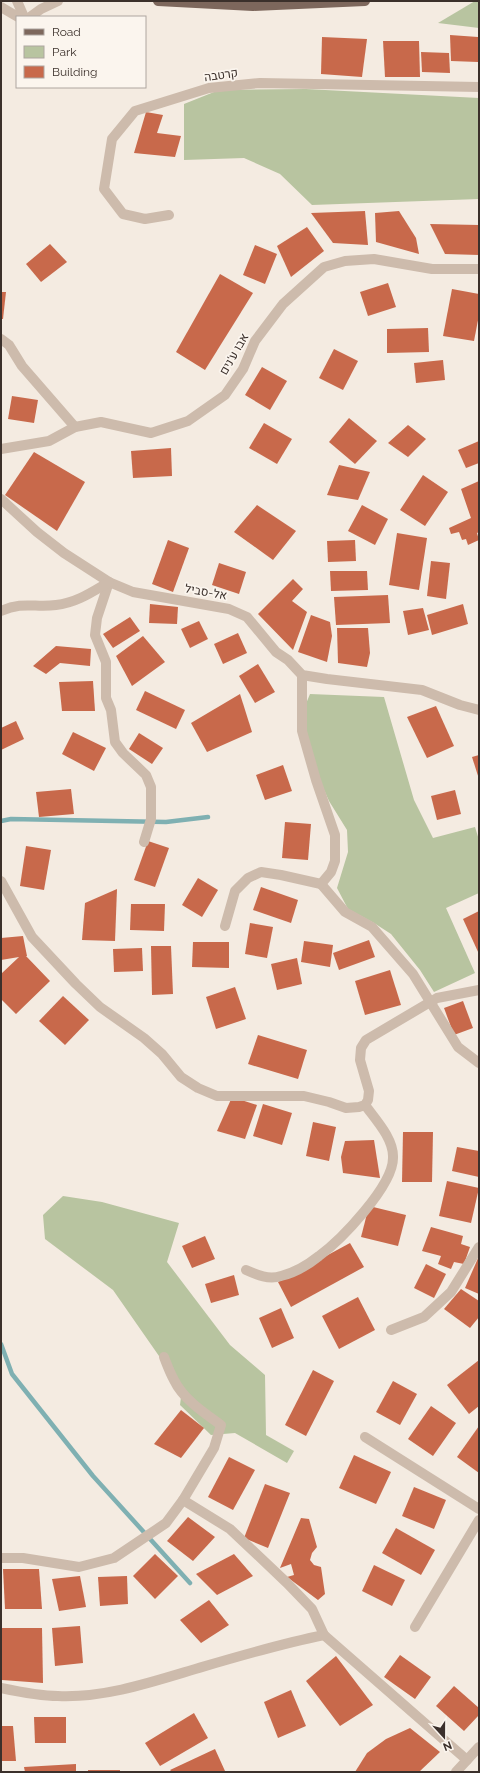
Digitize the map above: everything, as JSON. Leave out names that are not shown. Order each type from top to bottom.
[{"type":"main road","points":[[158,1],[253,6],[364,1]]},
{"type":"street","points":[[17,1],[24,16]]},
{"type":"street","points":[[31,16],[41,9],[58,1]]},
{"type":"street","points":[[1,7],[16,16]]},
{"type":"street","name":"קרטבה","points":[[169,215],[145,219],[123,214],[104,189],[112,139],[135,111],[209,88],[260,83],[479,87]]},
{"type":"street","name":"אבו ע'נים","points":[[1,449],[49,441],[74,427],[101,422],[151,432],[188,420],[224,395],[243,369],[255,341],[283,304],[324,267],[345,261],[374,259],[432,268],[479,269]]},
{"type":"street","points":[[1,339],[9,345],[22,366],[74,427]]},
{"type":"street","name":"אל-סביל","points":[[1,499],[37,532],[64,553],[110,582],[133,592],[229,609],[247,617],[276,652],[288,660],[302,675]]},
{"type":"street","points":[[1,611],[15,605],[54,606],[70,603],[110,582]]},
{"type":"street","points":[[110,582],[97,618],[95,635],[106,662],[106,698],[111,710],[115,742],[123,753],[146,775],[151,787],[151,819],[144,842]]},
{"type":"street","points":[[321,884],[331,872],[335,861],[335,835],[316,780],[302,731],[302,675],[422,690],[460,705],[479,710]]},
{"type":"street","points":[[225,926],[235,891],[248,878],[261,872],[321,884],[345,912],[372,927],[413,974],[458,1047],[479,1063]]},
{"type":"street","points":[[1,881],[32,937],[76,984],[100,1007],[144,1038],[162,1054],[182,1077],[198,1088],[217,1096],[304,1096],[346,1108],[358,1107],[365,1104],[368,1100],[369,1091],[360,1060],[362,1048],[366,1040],[430,1001],[437,998],[479,990]]},
{"type":"street","points":[[246,1270],[261,1277],[281,1277],[304,1266],[319,1256],[337,1240],[380,1192],[390,1172],[393,1158],[390,1144],[365,1104]]},
{"type":"street","points":[[391,1330],[424,1316],[451,1292],[479,1246]]},
{"type":"street","points":[[1,1558],[23,1558],[79,1567],[114,1558],[166,1523],[183,1500],[214,1448],[221,1425],[205,1413],[178,1388],[173,1380],[164,1357]]},
{"type":"street","points":[[365,1437],[479,1509]]},
{"type":"street","points":[[183,1500],[230,1529],[312,1609],[324,1635],[467,1760]]},
{"type":"street","points":[[415,1627],[479,1520]]},
{"type":"street","points":[[1,1688],[33,1694],[59,1696],[86,1695],[149,1682],[281,1644],[324,1635]]},
{"type":"street","points":[[456,1772],[479,1746]]},
{"type":"green space","points":[[475,1],[479,1],[479,28],[438,23]]},
{"type":"green space","points":[[306,89],[479,98],[479,199],[312,205],[280,174],[244,158],[184,160],[184,104],[219,90]]},
{"type":"green space","points":[[310,694],[384,697],[414,800],[433,838],[475,827],[479,840],[479,893],[446,908],[475,973],[434,992],[420,970],[391,934],[348,909],[337,888],[348,852],[347,830],[329,801],[309,756],[298,723]]},
{"type":"green space","points":[[63,1196],[102,1202],[179,1223],[167,1262],[230,1345],[265,1375],[266,1435],[294,1451],[287,1463],[235,1433],[211,1435],[180,1405],[182,1389],[113,1290],[45,1239],[43,1215]]},
{"type":"building","points":[[450,35],[478,37],[478,62],[451,61]]},
{"type":"building","points":[[322,37],[367,39],[362,77],[321,74]]},
{"type":"building","points":[[383,41],[419,41],[420,77],[385,77]]},
{"type":"building","points":[[421,52],[449,53],[450,73],[422,72]]},
{"type":"building","points":[[146,112],[163,115],[157,133],[181,136],[175,157],[134,153]]},
{"type":"building","points":[[365,211],[368,245],[333,243],[311,213]]},
{"type":"building","points":[[399,211],[416,238],[419,254],[376,242],[375,213]]},
{"type":"building","points":[[430,224],[479,225],[479,255],[445,254]]},
{"type":"building","points":[[307,227],[324,251],[291,277],[277,246]]},
{"type":"building","points":[[50,244],[67,262],[41,282],[26,264]]},
{"type":"building","points":[[255,245],[277,254],[265,284],[243,275]]},
{"type":"building","points":[[220,274],[253,293],[205,370],[176,352]]},
{"type":"building","points":[[388,283],[396,307],[368,316],[360,292]]},
{"type":"building","points":[[452,289],[479,294],[479,315],[474,341],[443,336]]},
{"type":"building","points":[[1,292],[6,292],[3,319],[1,319]]},
{"type":"building","points":[[428,328],[429,352],[387,353],[387,329]]},
{"type":"building","points":[[334,349],[358,361],[343,390],[319,378]]},
{"type":"building","points":[[443,360],[445,380],[416,383],[414,363]]},
{"type":"building","points":[[262,367],[287,381],[270,410],[245,395]]},
{"type":"building","points":[[12,396],[38,400],[34,423],[8,419]]},
{"type":"building","points":[[349,418],[377,441],[355,464],[329,442]]},
{"type":"building","points":[[264,423],[292,439],[277,464],[249,448]]},
{"type":"building","points":[[408,425],[426,439],[408,457],[388,443]]},
{"type":"building","points":[[479,441],[479,463],[466,468],[458,450]]},
{"type":"building","points":[[171,448],[172,476],[133,478],[131,451]]},
{"type":"building","points":[[34,452],[85,482],[57,531],[5,495]]},
{"type":"building","points":[[339,465],[370,472],[358,500],[327,495]]},
{"type":"building","points":[[423,475],[448,492],[425,526],[400,510]]},
{"type":"building","points":[[479,481],[479,532],[477,533],[479,540],[468,545],[466,539],[462,540],[459,532],[451,534],[449,528],[471,518],[461,489]]},
{"type":"building","points":[[257,505],[296,531],[273,560],[234,532]]},
{"type":"building","points":[[362,505],[388,519],[375,545],[348,531]]},
{"type":"building","points":[[397,533],[427,538],[419,590],[389,585]]},
{"type":"building","points":[[168,540],[189,548],[173,592],[152,584]]},
{"type":"building","points":[[355,540],[356,561],[328,562],[327,541]]},
{"type":"building","points":[[431,561],[450,563],[446,599],[427,596]]},
{"type":"building","points":[[219,563],[246,572],[239,594],[212,585]]},
{"type":"building","points":[[330,571],[367,571],[368,590],[331,591]]},
{"type":"building","points":[[293,579],[303,589],[292,601],[307,612],[293,650],[258,614]]},
{"type":"building","points":[[388,595],[390,623],[336,625],[334,597]]},
{"type":"building","points":[[150,604],[178,607],[177,624],[149,623]]},
{"type":"building","points":[[463,604],[468,624],[432,635],[427,615]]},
{"type":"building","points":[[423,608],[429,630],[408,635],[403,611]]},
{"type":"building","points":[[311,615],[330,622],[332,636],[327,662],[298,652]]},
{"type":"building","points":[[130,617],[140,631],[113,648],[103,634]]},
{"type":"building","points":[[199,621],[208,639],[190,648],[181,629]]},
{"type":"building","points":[[337,628],[368,628],[370,653],[367,667],[338,663]]},
{"type":"building","points":[[238,633],[247,653],[223,664],[214,644]]},
{"type":"building","points":[[143,636],[165,662],[132,686],[116,656]]},
{"type":"building","points":[[56,646],[91,649],[90,666],[60,663],[46,674],[33,666]]},
{"type":"building","points":[[258,664],[275,692],[255,703],[239,676]]},
{"type":"building","points":[[93,681],[95,711],[62,711],[59,682]]},
{"type":"building","points":[[145,691],[185,710],[176,729],[136,710]]},
{"type":"building","points":[[240,694],[252,732],[207,752],[191,723]]},
{"type":"building","points":[[436,706],[454,746],[427,758],[407,717]]},
{"type":"building","points":[[16,721],[24,739],[1,750],[1,728]]},
{"type":"building","points":[[73,732],[106,748],[94,771],[62,754]]},
{"type":"building","points":[[139,733],[163,748],[152,764],[129,749]]},
{"type":"building","points":[[479,755],[479,779],[472,757]]},
{"type":"building","points":[[283,765],[292,791],[265,800],[256,775]]},
{"type":"building","points":[[71,789],[74,814],[39,817],[36,792]]},
{"type":"building","points":[[455,790],[461,814],[437,820],[431,796]]},
{"type":"building","points":[[285,822],[311,824],[308,860],[282,858]]},
{"type":"building","points":[[148,841],[169,848],[155,887],[134,880]]},
{"type":"building","points":[[26,846],[51,850],[44,890],[20,886]]},
{"type":"building","points":[[198,878],[218,890],[202,917],[182,905]]},
{"type":"building","points":[[261,887],[298,900],[291,923],[253,910]]},
{"type":"building","points":[[117,889],[115,941],[82,940],[85,903]]},
{"type":"building","points":[[131,904],[165,904],[164,931],[130,930]]},
{"type":"building","points":[[479,911],[479,954],[463,919]]},
{"type":"building","points":[[250,923],[273,927],[267,958],[245,954]]},
{"type":"building","points":[[23,936],[26,956],[50,981],[16,1014],[1,999],[1,974],[19,957],[1,960],[1,938]]},
{"type":"building","points":[[369,940],[375,957],[339,970],[333,953]]},
{"type":"building","points":[[304,941],[333,945],[330,967],[301,962]]},
{"type":"building","points":[[193,942],[229,942],[229,968],[192,967]]},
{"type":"building","points":[[151,946],[171,946],[173,994],[152,995]]},
{"type":"building","points":[[142,948],[143,971],[114,972],[113,949]]},
{"type":"building","points":[[297,958],[302,984],[277,990],[271,964]]},
{"type":"building","points":[[390,970],[401,1005],[365,1015],[355,981]]},
{"type":"building","points":[[235,987],[246,1019],[216,1029],[206,997]]},
{"type":"building","points":[[63,996],[89,1020],[65,1045],[39,1021]]},
{"type":"building","points":[[463,1001],[473,1028],[454,1035],[444,1008]]},
{"type":"building","points":[[258,1035],[307,1050],[298,1079],[248,1064]]},
{"type":"building","points":[[232,1097],[257,1105],[245,1139],[217,1131]]},
{"type":"building","points":[[263,1104],[292,1113],[282,1145],[253,1136]]},
{"type":"building","points":[[313,1122],[336,1127],[329,1161],[306,1156]]},
{"type":"building","points":[[403,1132],[433,1132],[432,1182],[402,1182]]},
{"type":"building","points":[[374,1140],[380,1178],[343,1173],[341,1157],[345,1141]]},
{"type":"building","points":[[457,1147],[479,1151],[479,1177],[452,1171]]},
{"type":"building","points":[[447,1181],[479,1188],[471,1223],[439,1216]]},
{"type":"building","points":[[369,1206],[406,1215],[398,1246],[361,1237]]},
{"type":"building","points":[[431,1227],[463,1236],[461,1244],[470,1247],[464,1264],[454,1262],[451,1269],[438,1264],[441,1256],[422,1251]]},
{"type":"building","points":[[205,1236],[215,1259],[192,1268],[182,1246]]},
{"type":"building","points":[[350,1243],[364,1267],[291,1307],[278,1282]]},
{"type":"building","points":[[479,1256],[479,1294],[465,1288]]},
{"type":"building","points":[[426,1264],[446,1274],[434,1298],[414,1288]]},
{"type":"building","points":[[234,1275],[239,1295],[211,1303],[205,1284]]},
{"type":"building","points":[[461,1289],[479,1301],[479,1317],[470,1328],[444,1309]]},
{"type":"building","points":[[358,1297],[375,1330],[339,1349],[322,1316]]},
{"type":"building","points":[[281,1308],[294,1338],[272,1348],[259,1318]]},
{"type":"building","points":[[479,1360],[479,1406],[469,1414],[447,1385]]},
{"type":"building","points":[[313,1370],[334,1381],[306,1436],[285,1425]]},
{"type":"building","points":[[393,1381],[417,1394],[400,1425],[376,1412]]},
{"type":"building","points":[[431,1406],[456,1423],[433,1456],[408,1439]]},
{"type":"building","points":[[181,1410],[204,1428],[181,1458],[154,1444]]},
{"type":"building","points":[[479,1426],[479,1473],[457,1457]]},
{"type":"building","points":[[354,1455],[391,1472],[376,1504],[339,1488]]},
{"type":"building","points":[[229,1457],[255,1470],[233,1510],[208,1497]]},
{"type":"building","points":[[265,1484],[290,1493],[268,1548],[244,1538]]},
{"type":"building","points":[[414,1487],[446,1500],[434,1529],[402,1516]]},
{"type":"building","points":[[188,1517],[215,1537],[193,1561],[167,1541]]},
{"type":"building","points":[[301,1518],[309,1519],[317,1547],[312,1553],[310,1560],[314,1565],[321,1567],[325,1594],[318,1600],[287,1577],[294,1575],[291,1564],[280,1568]]},
{"type":"building","points":[[396,1528],[435,1550],[421,1575],[382,1553]]},
{"type":"building","points":[[155,1554],[178,1576],[155,1599],[133,1576]]},
{"type":"building","points":[[234,1554],[253,1576],[217,1595],[196,1574]]},
{"type":"building","points":[[374,1565],[405,1580],[392,1606],[362,1591]]},
{"type":"building","points":[[3,1569],[39,1569],[42,1609],[5,1609]]},
{"type":"building","points":[[80,1576],[86,1607],[59,1611],[52,1579]]},
{"type":"building","points":[[127,1576],[128,1604],[100,1606],[98,1577]]},
{"type":"building","points":[[209,1600],[229,1625],[201,1643],[180,1620]]},
{"type":"building","points":[[80,1626],[83,1663],[55,1666],[52,1628]]},
{"type":"building","points":[[1,1628],[42,1628],[43,1683],[2,1680]]},
{"type":"building","points":[[400,1655],[431,1677],[415,1699],[384,1677]]},
{"type":"building","points":[[336,1656],[373,1705],[340,1726],[306,1681]]},
{"type":"building","points":[[454,1686],[479,1708],[479,1715],[464,1731],[436,1706]]},
{"type":"building","points":[[291,1690],[306,1726],[278,1738],[264,1702]]},
{"type":"building","points":[[194,1713],[208,1738],[160,1766],[145,1743]]},
{"type":"building","points":[[34,1717],[66,1717],[66,1743],[35,1743]]},
{"type":"building","points":[[1,1726],[13,1726],[16,1761],[1,1761]]},
{"type":"building","points":[[410,1728],[440,1752],[419,1772],[355,1772],[367,1753],[386,1739]]},
{"type":"building","points":[[215,1749],[225,1771],[224,1772],[172,1772],[170,1770]]},
{"type":"building","points":[[76,1764],[76,1772],[25,1772],[24,1767]]},
{"type":"building","points":[[88,1770],[120,1770],[120,1772],[88,1772]]},
{"type":"waterway","points":[[1,821],[11,819],[166,822],[208,817]]},
{"type":"waterway","points":[[1,1344],[12,1374],[93,1476],[190,1583]]}]
